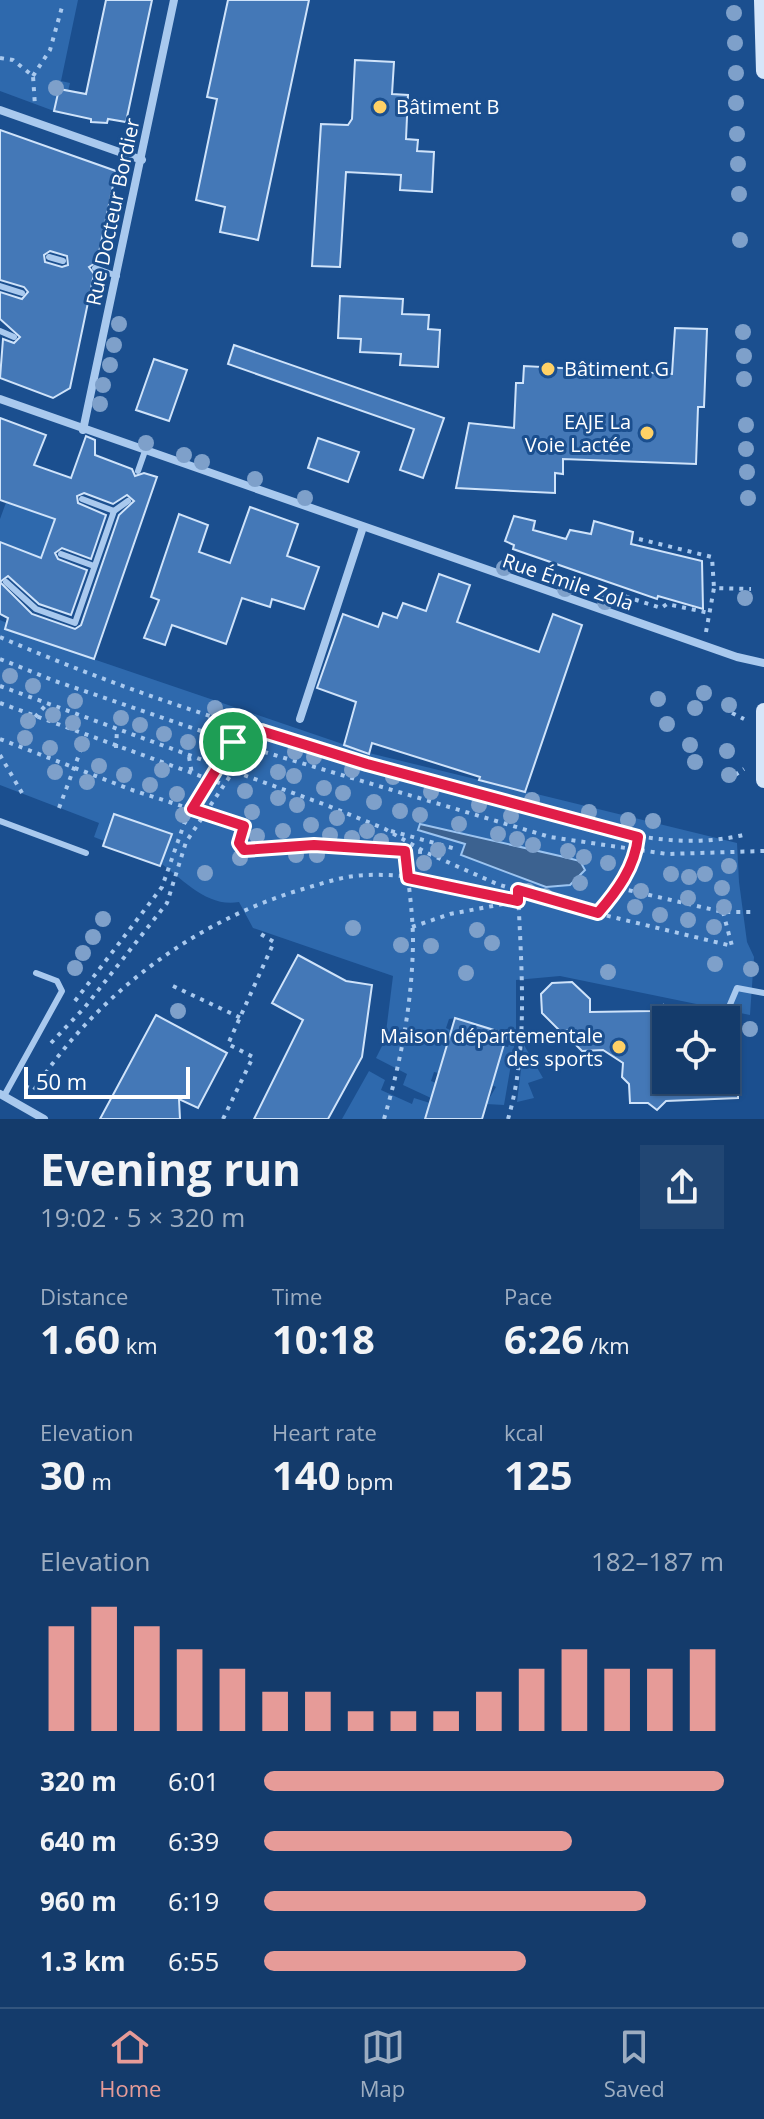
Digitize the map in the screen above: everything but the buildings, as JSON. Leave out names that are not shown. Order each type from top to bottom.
[{"type":"main road","points":[[762,0],[764,71]]},
{"type":"main road","points":[[764,711],[764,780]]},
{"type":"street","name":"Rue Docteur Bordier","points":[[83,430],[174,0]]},
{"type":"street","points":[[0,110],[142,160]]},
{"type":"street","name":"Rue Émile Zola","points":[[0,399],[703,646],[764,663]]},
{"type":"street","points":[[300,719],[363,527]]},
{"type":"street","points":[[7,1098],[44,1119]]},
{"type":"lane","points":[[49,257],[63,261]]},
{"type":"lane","points":[[95,268],[117,276]]},
{"type":"lane","points":[[0,286],[22,293]]},
{"type":"lane","points":[[0,331],[14,337]]},
{"type":"lane","points":[[138,471],[145,451]]},
{"type":"lane","points":[[82,499],[114,511]]},
{"type":"lane","points":[[6,582],[36,609],[75,623],[114,511],[128,501]]},
{"type":"lane","points":[[61,554],[94,566]]},
{"type":"lane","points":[[0,821],[86,853]]},
{"type":"lane","points":[[7,1098],[62,991],[57,981],[36,973]]},
{"type":"lane","points":[[729,1006],[737,988],[764,993]]},
{"type":"path","points":[[30,120],[36,102],[33,76],[50,50],[62,7]]},
{"type":"path","points":[[0,58],[13,60],[33,76]]},
{"type":"path","points":[[639,539],[712,557],[714,588],[703,646]]},
{"type":"path","points":[[714,588],[751,589]]},
{"type":"path","points":[[656,606],[661,608],[667,604],[709,613]]},
{"type":"path","points":[[0,637],[99,676],[261,731],[367,764],[638,837],[716,842],[743,835]]},
{"type":"path","points":[[0,659],[251,748],[550,837],[636,851],[764,851]]},
{"type":"path","points":[[0,686],[385,829],[456,849]]},
{"type":"path","points":[[0,703],[116,748],[225,785]]},
{"type":"path","points":[[35,717],[48,703]]},
{"type":"path","points":[[732,713],[744,719]]},
{"type":"path","points":[[116,748],[117,729]]},
{"type":"path","points":[[44,1054],[167,903],[186,842],[261,731]]},
{"type":"path","points":[[59,808],[86,736]]},
{"type":"path","points":[[0,739],[74,768],[244,826],[239,843],[244,850],[314,845],[425,852]]},
{"type":"path","points":[[73,1003],[162,887],[192,809],[233,742]]},
{"type":"path","points":[[0,755],[22,793]]},
{"type":"path","points":[[189,755],[192,774]]},
{"type":"path","points":[[735,775],[744,769]]},
{"type":"path","points":[[385,829],[425,852],[518,890],[732,949],[723,912]]},
{"type":"path","points":[[598,913],[619,888],[636,851],[638,837]]},
{"type":"path","points":[[384,1119],[406,1031],[412,927],[405,851]]},
{"type":"path","points":[[7,1098],[20,1083],[34,1090],[97,1011],[173,949],[253,903],[339,879],[367,875],[408,878],[518,901]]},
{"type":"path","points":[[619,888],[723,912],[756,912]]},
{"type":"path","points":[[508,1119],[519,1078],[521,1042],[518,890]]},
{"type":"path","points":[[412,927],[461,912],[518,901]]},
{"type":"path","points":[[223,1119],[253,1057],[228,1044],[274,942],[259,933]]},
{"type":"path","points":[[173,986],[241,1018]]},
{"type":"path","points":[[45,1041],[54,1028]]},
{"type":"path","points":[[26,1086],[32,1075]]},
{"type":"shaded area","points":[[0,0],[78,0],[61,81],[70,83],[68,91],[59,89],[54,111],[0,91]]},
{"type":"shaded area","points":[[19,467],[25,508],[58,520],[41,558],[0,542],[0,519]]},
{"type":"shaded area","points":[[0,620],[7,623],[5,629],[369,753],[737,843],[747,942],[754,957],[750,1015],[740,1013],[740,1006],[706,1006],[560,976],[516,980],[516,1035],[504,1105],[486,1104],[496,1087],[492,1085],[503,1046],[508,1047],[511,1038],[456,1018],[449,1019],[446,1028],[452,1031],[439,1073],[434,1072],[431,1081],[436,1083],[431,1098],[403,1085],[407,1074],[376,1058],[385,1040],[393,976],[253,928],[239,902],[216,901],[196,891],[152,858],[94,837],[99,823],[0,785]]},
{"type":"shaded area","points":[[420,824],[580,861],[585,870],[570,885],[546,887],[461,855],[465,844],[418,830]]},
{"type":"shaded area","points":[[524,1045],[543,1078],[528,1083],[534,1098],[517,1102]]},
{"type":"shaded area","points":[[369,1071],[385,1080],[381,1090],[412,1104],[414,1098],[430,1103],[425,1119],[342,1119]]},
{"type":"place","name":"Bâtiment B","points":[[380,107]]},
{"type":"place","name":"Bâtiment G","points":[[548,369]]},
{"type":"place","name":"EAJE La Voie Lactée","points":[[647,433]]},
{"type":"place","name":"Maison départementale des sports","points":[[619,1047]]},
{"type":"route","points":[[261,731],[367,764],[638,837],[636,851],[619,888],[598,913],[518,890],[518,901],[408,878],[405,851],[314,845],[244,850],[240,848],[239,836],[244,826],[192,809],[233,742],[251,748],[261,731]]}]
